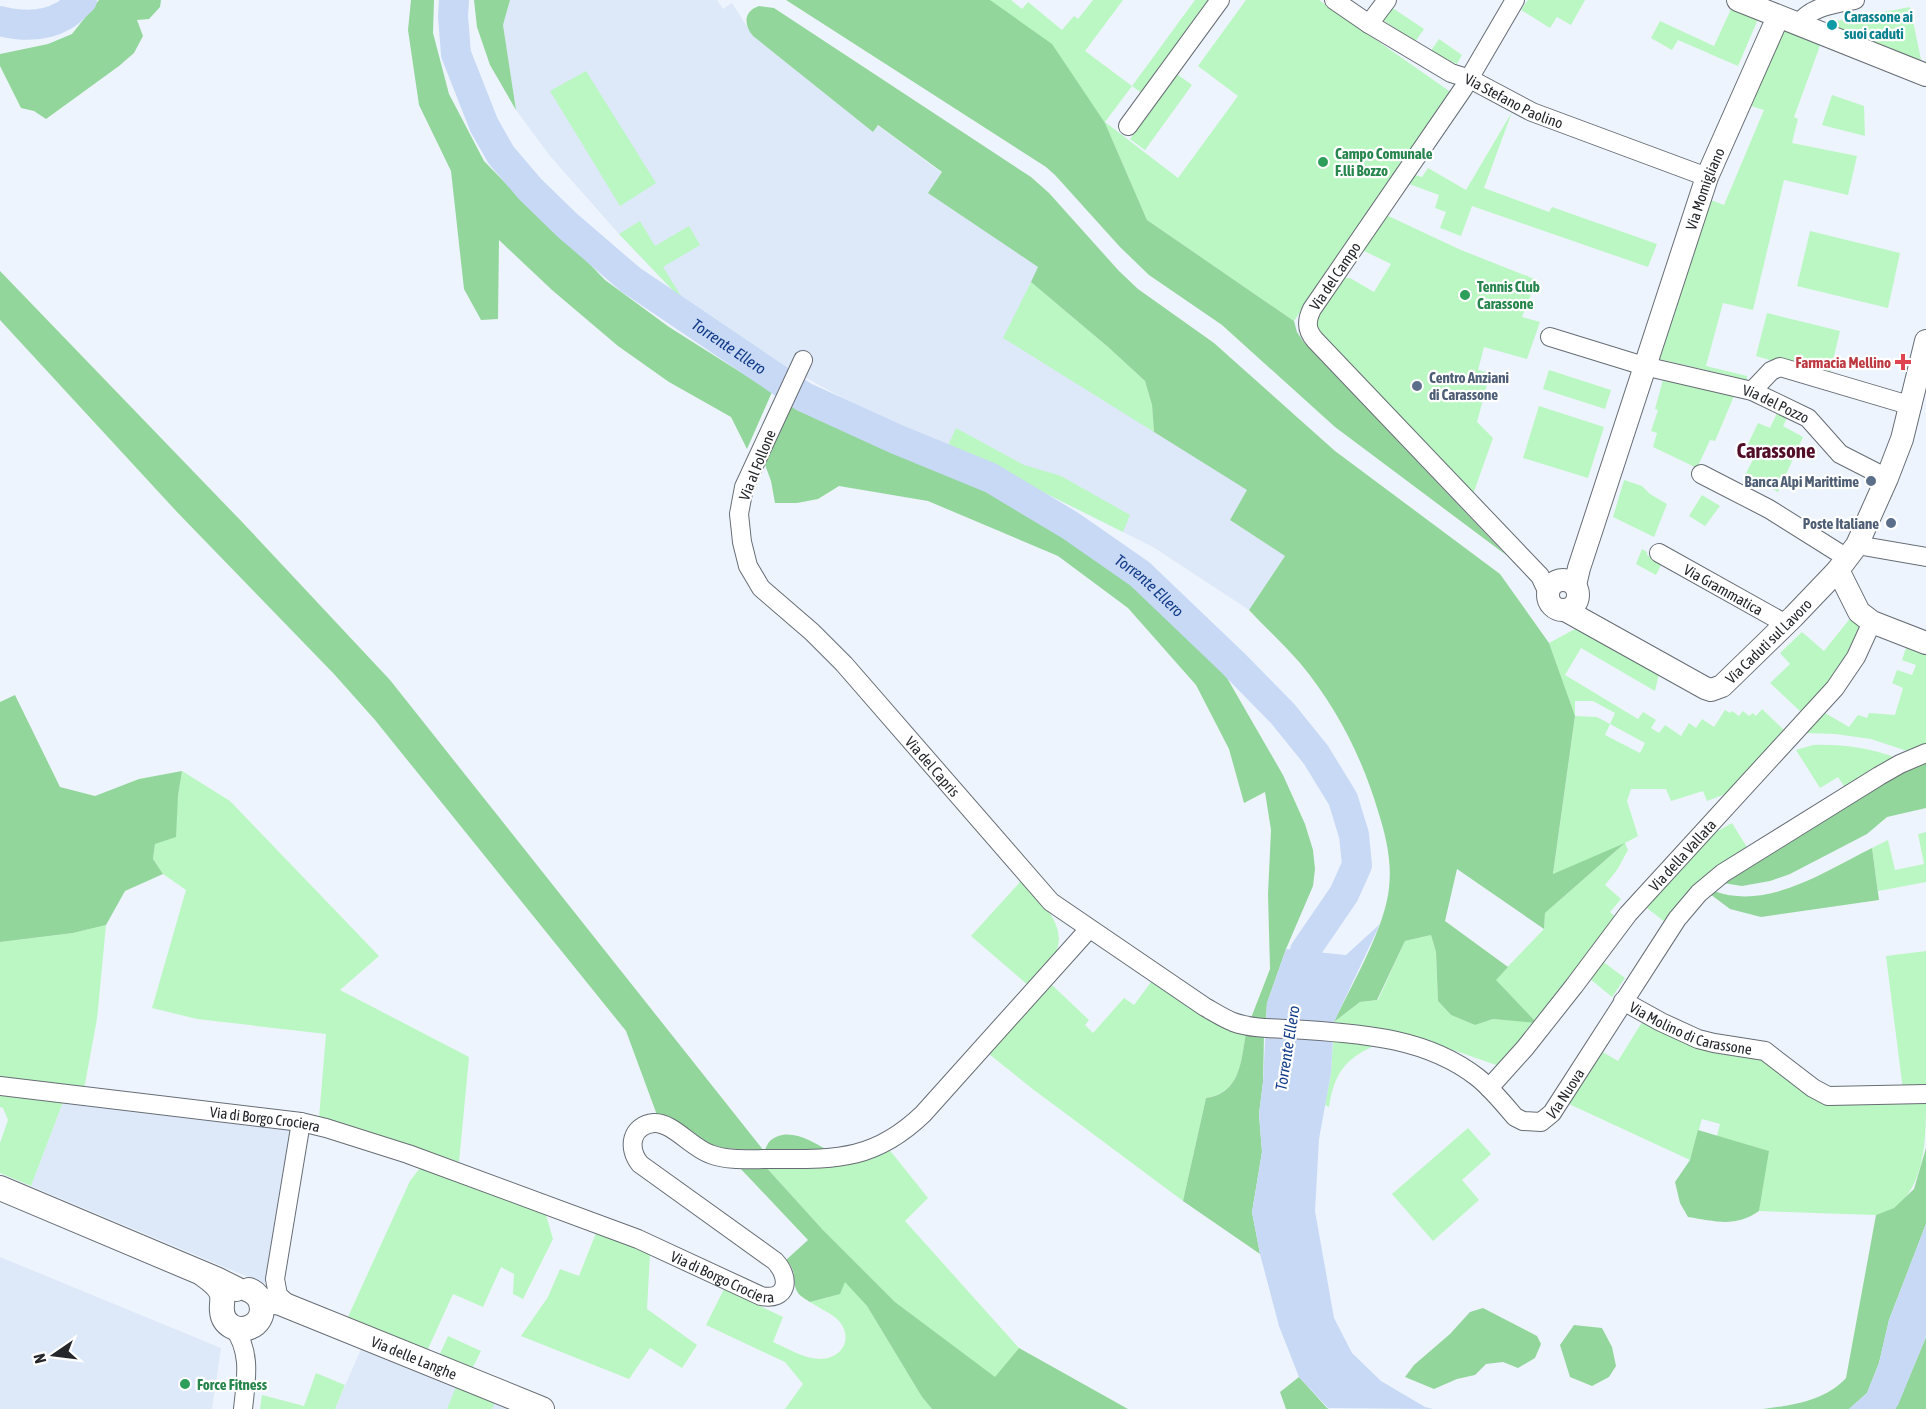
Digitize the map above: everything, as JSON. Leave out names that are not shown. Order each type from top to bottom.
[{"type":"main road","name":"Via delle Langhe","points":[[0,1188],[200,1272],[230,1295],[245,1289],[254,1292],[252,1318]]},
{"type":"main road","points":[[230,1295],[221,1309],[223,1317],[252,1318]]},
{"type":"main road","name":"Via delle Langhe","points":[[252,1318],[271,1301],[289,1306],[542,1409]]},
{"type":"street","points":[[1128,126],[1220,0]]},
{"type":"street","name":"Via Stefano Paolino","points":[[1334,0],[1450,73],[1470,79],[1532,112],[1707,177]]},
{"type":"street","points":[[1369,24],[1387,0]]},
{"type":"street","name":"Via del Campo","points":[[1515,0],[1470,79],[1312,309],[1307,324],[1315,340],[1562,589]]},
{"type":"street","points":[[1738,0],[1926,75]]},
{"type":"street","points":[[1787,21],[1815,10],[1855,0]]},
{"type":"street","name":"Via Momigliano","points":[[1562,589],[1644,366],[1707,177],[1787,21]]},
{"type":"street","points":[[1550,337],[1644,366]]},
{"type":"street","name":"Via Caduti sul Lavoro","points":[[1562,589],[1711,690],[1722,686],[1786,624],[1847,558],[1887,478],[1902,440],[1926,341]]},
{"type":"street","name":"Via al Follone","points":[[776,601],[762,588],[750,570],[743,549],[739,521],[740,507],[744,487],[803,360]]},
{"type":"street","name":"Via del Pozzo","points":[[1644,366],[1752,391],[1808,418],[1840,454],[1887,478]]},
{"type":"street","points":[[1752,391],[1771,371],[1780,368],[1912,406]]},
{"type":"street","points":[[1701,474],[1769,509],[1847,558],[1891,552],[1926,557]]},
{"type":"street","name":"Via Grammatica","points":[[1659,554],[1786,624]]},
{"type":"street","points":[[1847,558],[1859,612],[1872,622],[1926,644]]},
{"type":"street","name":"Via del Capris","points":[[776,601],[844,664],[1051,902],[1089,929]]},
{"type":"street","name":"Via della Vallata","points":[[1489,1088],[1560,1003],[1628,914],[1835,688],[1856,657],[1872,622]]},
{"type":"street","name":"Via Nuova","points":[[1089,929],[1212,1011],[1232,1021],[1258,1027],[1336,1032],[1391,1039],[1427,1049],[1471,1072],[1515,1117],[1523,1121],[1541,1122],[1548,1118],[1677,919],[1699,893],[1723,873],[1879,776],[1926,753]]},
{"type":"street","name":"Via di Borgo Crociera","points":[[0,1086],[301,1122],[326,1128],[408,1154],[638,1239],[761,1296],[769,1297],[777,1295],[784,1285],[786,1279],[780,1266],[640,1164],[632,1151],[634,1135],[647,1125],[662,1124],[700,1150],[710,1155],[731,1159],[833,1159],[871,1149],[903,1131],[922,1114],[1089,929]]},
{"type":"street","name":"Via Molino di Carassone","points":[[1623,1001],[1698,1039],[1765,1051],[1813,1088],[1828,1096],[1926,1094]]},
{"type":"street","points":[[289,1306],[278,1294],[275,1279],[301,1122]]},
{"type":"street","points":[[243,1409],[247,1376],[246,1354],[239,1335],[252,1318]]},
{"type":"shaded area","points":[[510,0],[717,0],[723,9],[732,3],[753,36],[873,132],[877,125],[942,173],[929,193],[1038,267],[1154,432],[1248,490],[1230,520],[1285,556],[1249,610],[1153,547],[1019,480],[885,421],[810,380],[783,368],[686,304],[619,234],[550,156],[516,110],[503,25]]},
{"type":"shaded area","points":[[63,1102],[291,1130],[265,1284],[31,1186]]},
{"type":"shaded area","points":[[0,1257],[221,1348],[212,1409],[0,1409]]},
{"type":"shaded area","points":[[361,1349],[456,1387],[509,1409],[335,1409]]},
{"type":"green space","points":[[99,0],[161,0],[160,7],[149,19],[137,20],[143,36],[134,53],[119,66],[46,119],[34,111],[21,108],[0,66],[0,54],[48,44],[72,34]]},
{"type":"green space","points":[[411,0],[434,0],[433,33],[449,94],[484,161],[515,193],[551,224],[605,280],[669,327],[772,392],[747,449],[731,417],[669,382],[618,346],[552,290],[499,240],[498,319],[481,320],[464,289],[451,171],[419,105],[408,30]]},
{"type":"green space","points":[[474,0],[510,0],[503,25],[516,110],[490,65],[477,27]]},
{"type":"green space","points":[[786,0],[990,0],[1052,44],[1105,123],[1147,220],[1294,321],[1303,341],[1506,555],[1335,427],[1222,325],[1149,275],[1046,167]]},
{"type":"green space","points":[[990,0],[1011,0],[1022,9],[1028,2],[1062,30],[1074,16],[1078,19],[1093,0],[1123,0],[1085,51],[1132,86],[1105,122],[1178,178],[1238,96],[1198,66],[1246,0],[1319,0],[1452,93],[1294,321],[1147,220],[1105,123]]},
{"type":"green space","points":[[1195,0],[1210,0],[1142,93],[1132,86]]},
{"type":"green space","points":[[1528,0],[1585,0],[1571,25],[1557,17],[1550,28],[1521,10]]},
{"type":"green space","points":[[759,6],[774,8],[1031,177],[1049,193],[1138,289],[1214,343],[1335,451],[1500,574],[1549,643],[1575,716],[1553,874],[1625,843],[1545,913],[1544,929],[1457,869],[1445,921],[1508,967],[1496,980],[1537,1023],[1493,1019],[1475,1025],[1451,1015],[1438,1001],[1436,952],[1431,935],[1405,941],[1377,1000],[1360,1002],[1334,1022],[1375,938],[1389,888],[1389,858],[1384,830],[1372,791],[1356,752],[1336,714],[1300,663],[1249,610],[1285,556],[1230,520],[1247,490],[1154,432],[1152,405],[1145,381],[1031,282],[1038,267],[928,193],[942,172],[878,125],[873,132],[753,36],[748,27],[747,18],[750,11]]},
{"type":"green space","points":[[1391,7],[1424,29],[1415,42],[1383,20]]},
{"type":"green space","points":[[1732,7],[1758,19],[1738,66],[1678,40],[1672,50],[1651,38],[1660,21],[1714,46]]},
{"type":"green space","points":[[1910,7],[1922,64],[1820,24]]},
{"type":"green space","points":[[1785,28],[1821,43],[1794,117],[1798,119],[1792,143],[1857,156],[1848,195],[1784,180],[1753,310],[1723,303],[1706,366],[1747,376],[1747,380],[1659,359],[1711,200],[1724,205],[1764,110],[1751,106]]},
{"type":"green space","points":[[1439,39],[1462,55],[1457,64],[1430,52]]},
{"type":"green space","points":[[586,71],[656,183],[620,206],[550,91]]},
{"type":"green space","points":[[1177,74],[1192,85],[1145,150],[1130,139]]},
{"type":"green space","points":[[1832,95],[1864,106],[1865,136],[1822,125]]},
{"type":"green space","points":[[1512,112],[1484,188],[1549,212],[1552,207],[1657,244],[1648,267],[1472,206],[1461,236],[1440,228],[1446,212],[1435,208],[1439,195],[1409,184],[1415,175],[1422,177],[1428,168],[1466,190]]},
{"type":"green space","points":[[1384,214],[1461,250],[1537,280],[1522,317],[1540,322],[1527,359],[1484,347],[1478,370],[1490,373],[1477,422],[1493,438],[1472,497],[1318,334],[1315,319],[1344,278],[1350,278],[1374,292],[1391,264],[1362,250]]},
{"type":"green space","points":[[640,221],[655,246],[689,226],[700,245],[663,267],[686,304],[619,234]]},
{"type":"green space","points":[[1810,231],[1900,253],[1888,308],[1797,286]]},
{"type":"green space","points":[[0,271],[244,524],[390,680],[764,1151],[724,1148],[706,1143],[657,1115],[626,1031],[375,720],[334,674],[177,512],[0,320]]},
{"type":"green space","points":[[1031,282],[1145,381],[1152,405],[1154,432],[1003,338]]},
{"type":"green space","points":[[1767,313],[1840,331],[1829,377],[1756,356]]},
{"type":"green space","points":[[1549,370],[1611,390],[1605,409],[1543,389]]},
{"type":"green space","points":[[1663,380],[1734,396],[1715,441],[1710,440],[1697,468],[1653,447],[1657,433],[1651,431],[1658,410],[1655,409]]},
{"type":"green space","points":[[791,401],[986,485],[1069,535],[1135,581],[1223,671],[1283,775],[1305,824],[1313,850],[1315,869],[1313,886],[1286,949],[1267,1003],[1266,1019],[1251,1018],[1270,969],[1268,894],[1271,830],[1265,792],[1244,803],[1229,749],[1196,685],[1128,608],[1058,556],[928,501],[839,486],[818,499],[797,503],[775,503],[771,481],[764,462]]},
{"type":"green space","points":[[1539,406],[1604,427],[1588,478],[1523,458]]},
{"type":"green space","points":[[1779,409],[1789,414],[1783,426],[1803,437],[1778,492],[1745,475],[1758,450],[1748,444],[1758,423],[1770,428]]},
{"type":"green space","points":[[956,428],[1024,465],[1061,476],[1130,515],[1123,532],[1019,480],[947,448]]},
{"type":"green space","points":[[1624,480],[1642,486],[1650,494],[1667,504],[1654,537],[1613,517]]},
{"type":"green space","points":[[1702,495],[1720,506],[1705,526],[1689,516]]},
{"type":"green space","points":[[1642,549],[1647,552],[1647,555],[1662,563],[1656,575],[1636,564]]},
{"type":"green space","points":[[1852,616],[1860,626],[1859,638],[1827,684],[1801,712],[1770,683],[1790,664],[1780,653],[1802,632],[1824,651]]},
{"type":"green space","points":[[1575,629],[1659,674],[1655,691],[1581,648],[1565,675],[1638,719],[1643,712],[1656,720],[1651,728],[1659,733],[1665,725],[1681,736],[1689,723],[1696,728],[1702,719],[1714,727],[1725,710],[1730,713],[1732,711],[1739,716],[1743,711],[1749,716],[1753,713],[1756,716],[1762,709],[1784,730],[1728,793],[1707,801],[1703,791],[1671,801],[1666,789],[1631,789],[1627,801],[1638,836],[1625,843],[1628,850],[1605,885],[1621,899],[1610,912],[1617,918],[1537,1023],[1499,1066],[1410,1035],[1334,1022],[1360,1002],[1378,1000],[1405,941],[1431,935],[1436,952],[1438,1001],[1451,1015],[1475,1025],[1493,1019],[1536,1022],[1495,980],[1544,929],[1545,913],[1623,845],[1553,875],[1575,717],[1549,643]],"holes":[[[1575,701],[1593,701],[1615,713],[1610,724],[1597,717],[1575,716]],[[1610,724],[1645,743],[1640,753],[1605,735]]]},
{"type":"green space","points":[[1922,646],[1926,648],[1926,746],[1910,752],[1871,739],[1805,733],[1825,713],[1849,727],[1858,715],[1867,718],[1869,713],[1895,715],[1903,688],[1892,683],[1897,670],[1912,675],[1916,665],[1902,660],[1906,648],[1919,653]]},
{"type":"green space","points":[[15,695],[60,787],[95,796],[139,779],[182,771],[176,837],[155,844],[153,859],[163,874],[125,891],[106,925],[73,933],[0,942],[0,702]]},
{"type":"green space","points":[[1813,745],[1856,747],[1897,758],[1846,789],[1838,777],[1820,788],[1796,750]]},
{"type":"green space","points":[[1926,761],[1926,808],[1887,817],[1867,834],[1790,874],[1770,881],[1742,886],[1723,883],[1872,786]]},
{"type":"green space","points":[[182,771],[230,801],[379,956],[340,990],[469,1057],[459,1162],[319,1118],[326,1034],[197,1019],[152,1008],[186,890],[163,874],[153,859],[155,844],[178,796]]},
{"type":"green space","points":[[1732,823],[1748,849],[1665,922],[1643,905],[1716,832]]},
{"type":"green space","points":[[1926,832],[1926,882],[1878,891],[1872,848],[1888,840],[1895,870],[1924,864],[1918,834]]},
{"type":"green space","points":[[1872,848],[1879,900],[1761,917],[1730,909],[1710,894],[1714,891],[1734,896],[1755,896],[1775,892],[1816,877]]},
{"type":"green space","points":[[1021,881],[1052,917],[1059,938],[1051,961],[1028,985],[971,936]]},
{"type":"green space","points":[[106,925],[97,1019],[84,1089],[0,1078],[0,942],[73,933]]},
{"type":"green space","points":[[1926,951],[1926,1090],[1903,1090],[1886,956]]},
{"type":"green space","points":[[1602,961],[1625,978],[1612,997],[1589,978]]},
{"type":"green space","points":[[1151,982],[1214,1022],[1246,1033],[1240,1064],[1233,1082],[1218,1095],[1206,1098],[1183,1201],[989,1054],[1052,985],[1089,1020],[1085,1025],[1093,1033],[1124,998],[1134,1005]]},
{"type":"green space","points":[[1644,1019],[1762,1054],[1809,1091],[1926,1099],[1926,1128],[1922,1159],[1912,1187],[1905,1198],[1894,1208],[1876,1215],[1759,1211],[1768,1151],[1717,1136],[1720,1124],[1702,1119],[1690,1160],[1569,1104],[1601,1051],[1618,1061]]},
{"type":"green space","points":[[1246,1033],[1264,1035],[1263,1082],[1259,1114],[1262,1152],[1252,1212],[1260,1254],[1183,1201],[1206,1098],[1218,1095],[1233,1082],[1240,1064]]},
{"type":"green space","points":[[1333,1040],[1374,1046],[1355,1057],[1342,1069],[1334,1086],[1329,1107],[1325,1105],[1331,1073]]},
{"type":"green space","points":[[0,1093],[63,1102],[31,1186],[0,1173],[0,1143],[8,1120],[3,1108],[0,1107]]},
{"type":"green space","points":[[1468,1128],[1491,1154],[1462,1180],[1479,1200],[1433,1241],[1392,1194]]},
{"type":"green space","points":[[1698,1130],[1769,1151],[1759,1211],[1742,1220],[1725,1222],[1688,1217],[1680,1203],[1675,1182],[1690,1160]]},
{"type":"green space","points":[[783,1135],[799,1136],[827,1150],[765,1151],[769,1142]]},
{"type":"green space","points":[[888,1148],[928,1198],[905,1221],[1019,1348],[995,1378],[895,1302],[823,1230],[765,1166]]},
{"type":"green space","points":[[1926,1148],[1926,1224],[1889,1320],[1879,1363],[1867,1393],[1849,1409],[1763,1409],[1808,1401],[1838,1386],[1846,1378],[1876,1215],[1894,1208],[1914,1189]]},
{"type":"green space","points":[[738,1166],[765,1166],[823,1230],[895,1302],[995,1377],[1019,1348],[1128,1409],[932,1409],[922,1397],[867,1306],[845,1282],[840,1294],[810,1302],[798,1293],[793,1270],[786,1260],[808,1240]]},
{"type":"green space","points":[[420,1168],[546,1215],[553,1239],[523,1299],[513,1294],[514,1274],[501,1267],[483,1307],[453,1294],[427,1351],[347,1319],[410,1181]]},
{"type":"green space","points":[[596,1233],[650,1254],[647,1309],[697,1345],[682,1368],[650,1348],[629,1379],[521,1336],[548,1297],[560,1269],[579,1276]]},
{"type":"green space","points":[[845,1281],[867,1306],[922,1397],[932,1409],[785,1409],[803,1384],[785,1362],[706,1325],[724,1289],[783,1317],[773,1342],[808,1357],[829,1358],[844,1346],[843,1327],[835,1317],[810,1302],[839,1294]]},
{"type":"green space","points":[[1483,1308],[1537,1336],[1541,1344],[1535,1358],[1518,1368],[1503,1362],[1486,1364],[1475,1375],[1457,1379],[1434,1389],[1405,1377],[1414,1365],[1450,1334],[1470,1312]]},
{"type":"green space","points":[[1574,1325],[1602,1328],[1612,1347],[1616,1366],[1609,1377],[1592,1386],[1570,1377],[1560,1345]]},
{"type":"green space","points":[[448,1336],[481,1351],[472,1369],[439,1356]]},
{"type":"green space","points":[[1926,1337],[1926,1409],[1895,1409],[1898,1404]]},
{"type":"green space","points":[[316,1373],[345,1385],[335,1409],[260,1409],[262,1395],[304,1406]]},
{"type":"green space","points":[[1299,1377],[1329,1409],[1286,1409],[1280,1392]]},
{"type":"green space","points":[[456,1387],[495,1403],[492,1409],[447,1409]]},
{"type":"water","points":[[1380,924],[1334,1022],[1331,1073],[1319,1139],[1315,1211],[1334,1318],[1352,1353],[1381,1381],[1425,1407],[1433,1409],[1328,1408],[1299,1377],[1279,1326],[1260,1254],[1252,1212],[1262,1152],[1259,1114],[1267,1003],[1286,949],[1346,955]]},
{"type":"water","points":[[1926,1224],[1926,1337],[1898,1405],[1895,1409],[1849,1409],[1867,1393],[1879,1363],[1889,1320]]},
{"type":"waterway","name":"Torrente Ellero","points":[[0,21],[24,25],[56,20],[66,15],[82,0]]},
{"type":"waterway","name":"Torrente Ellero","points":[[454,0],[456,54],[484,125],[501,155],[530,189],[567,225],[631,280],[804,397],[896,439],[991,478],[1071,526],[1140,574],[1283,714],[1316,755],[1343,799],[1354,835],[1357,865],[1344,894],[1305,951],[1296,990]]},
{"type":"place","name":"Carassone ai suoi caduti","points":[[1832,25]]},
{"type":"place","name":"Campo Comunale F.lli Bozzo","points":[[1323,162]]},
{"type":"place","name":"Tennis Club Carassone","points":[[1465,295]]},
{"type":"place","name":"Farmacia Mellino","points":[[1903,362]]},
{"type":"place","name":"Centro Anziani di Carassone","points":[[1417,386]]},
{"type":"place","name":"Banca Alpi Marittime","points":[[1871,481]]},
{"type":"place","name":"Poste Italiane","points":[[1891,523]]},
{"type":"place","name":"Force Fitness","points":[[185,1384]]},
{"type":"district","name":"Carassone","points":[[1776,450]]}]
